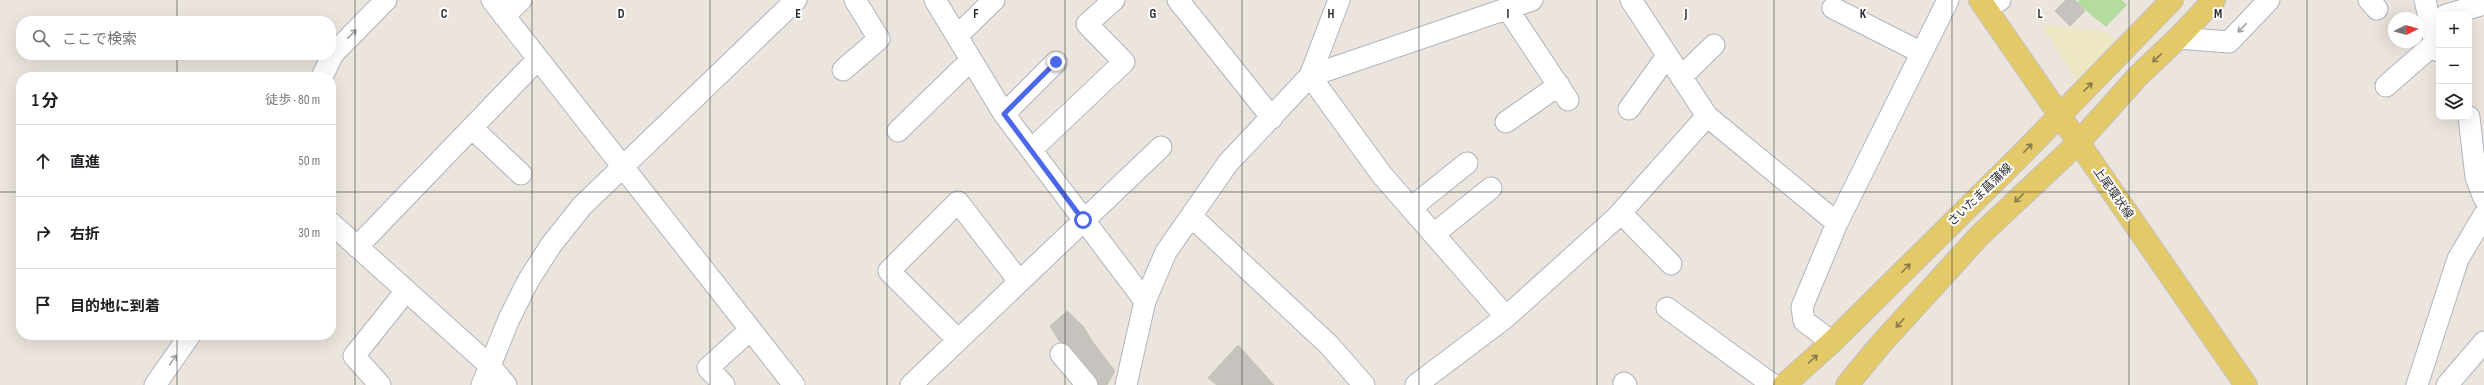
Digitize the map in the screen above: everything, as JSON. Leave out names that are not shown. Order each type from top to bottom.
[{"type":"main road","name":"さいたま菖蒲線","points":[[1784,385],[1832,342],[2060,115],[2172,0]]},
{"type":"main road","points":[[1847,385],[1885,339],[1980,235],[2078,143],[2138,76],[2178,38],[2214,0]]},
{"type":"main road","name":"上尾環状線","points":[[1989,3],[2078,143],[2246,385]]},
{"type":"street","points":[[336,51],[386,0]]},
{"type":"street","points":[[492,0],[537,60],[623,165],[794,385]]},
{"type":"street","points":[[504,16],[521,0]]},
{"type":"street","points":[[482,385],[489,365],[528,281],[551,245],[582,206],[623,165],[688,106],[764,29],[796,0]]},
{"type":"street","points":[[844,70],[879,39],[855,0]]},
{"type":"street","points":[[935,0],[1004,114],[1145,301]]},
{"type":"street","points":[[956,36],[994,0]]},
{"type":"street","points":[[1030,150],[1124,62],[1087,24],[1114,0]]},
{"type":"street","points":[[1178,0],[1272,118]]},
{"type":"street","points":[[1126,385],[1145,301],[1166,252],[1228,163],[1310,76],[1339,0]]},
{"type":"street","points":[[1631,0],[1707,116],[1837,223]]},
{"type":"street","points":[[1832,342],[1804,321],[1802,306],[1837,223],[1948,0]]},
{"type":"street","points":[[2178,38],[2229,42],[2269,0]]},
{"type":"street","points":[[1310,76],[1520,3],[1564,92],[1506,122]]},
{"type":"street","points":[[2436,30],[2435,13],[2484,4]]},
{"type":"street","points":[[1833,8],[1922,53]]},
{"type":"street","points":[[1681,77],[1714,45]]},
{"type":"street","points":[[2386,86],[2436,48]]},
{"type":"street","points":[[1629,109],[1667,56]]},
{"type":"street","points":[[324,72],[330,60]]},
{"type":"street","points":[[357,247],[537,60]]},
{"type":"street","points":[[898,131],[971,60]]},
{"type":"street","points":[[1004,114],[1056,62]]},
{"type":"street","points":[[1310,76],[1382,174],[1506,317]]},
{"type":"street","points":[[1416,385],[1506,317],[1620,214],[1707,116]]},
{"type":"street","points":[[2469,120],[2476,177],[2484,198]]},
{"type":"street","points":[[472,128],[521,174]]},
{"type":"street","points":[[911,385],[1161,147]]},
{"type":"street","points":[[1411,208],[1467,163]]},
{"type":"street","points":[[1434,234],[1491,188]]},
{"type":"street","points":[[958,340],[889,271],[958,202],[1019,281]]},
{"type":"street","points":[[1620,214],[1671,264]]},
{"type":"street","points":[[1191,216],[1329,345],[1364,385]]},
{"type":"street","points":[[2417,385],[2458,259],[2484,216]]},
{"type":"street","points":[[336,228],[489,365],[506,385]]},
{"type":"street","points":[[380,385],[354,356],[406,291]]},
{"type":"street","points":[[1667,308],[1773,385]]},
{"type":"street","points":[[724,385],[708,368],[750,330]]},
{"type":"street","points":[[155,385],[186,340]]},
{"type":"street","points":[[2446,385],[2484,342]]},
{"type":"street","points":[[1061,354],[1087,385]]},
{"type":"green space","points":[[2079,0],[2122,0],[2127,5],[2106,27],[2077,3]]},
{"type":"sand","points":[[2041,25],[2106,31],[2115,42],[2085,76],[2077,80]]},
{"type":"building","points":[[2066,0],[2075,0],[2085,11],[2070,26],[2055,11]]},
{"type":"building","points":[[1067,311],[1083,326],[1092,341],[1115,371],[1107,385],[1099,385],[1096,377],[1070,346],[1060,342],[1050,326]]},
{"type":"building","points":[[1238,345],[1274,385],[1217,385],[1208,378]]},
{"type":"route","points":[[1056,62],[1004,114],[1083,220]]}]
